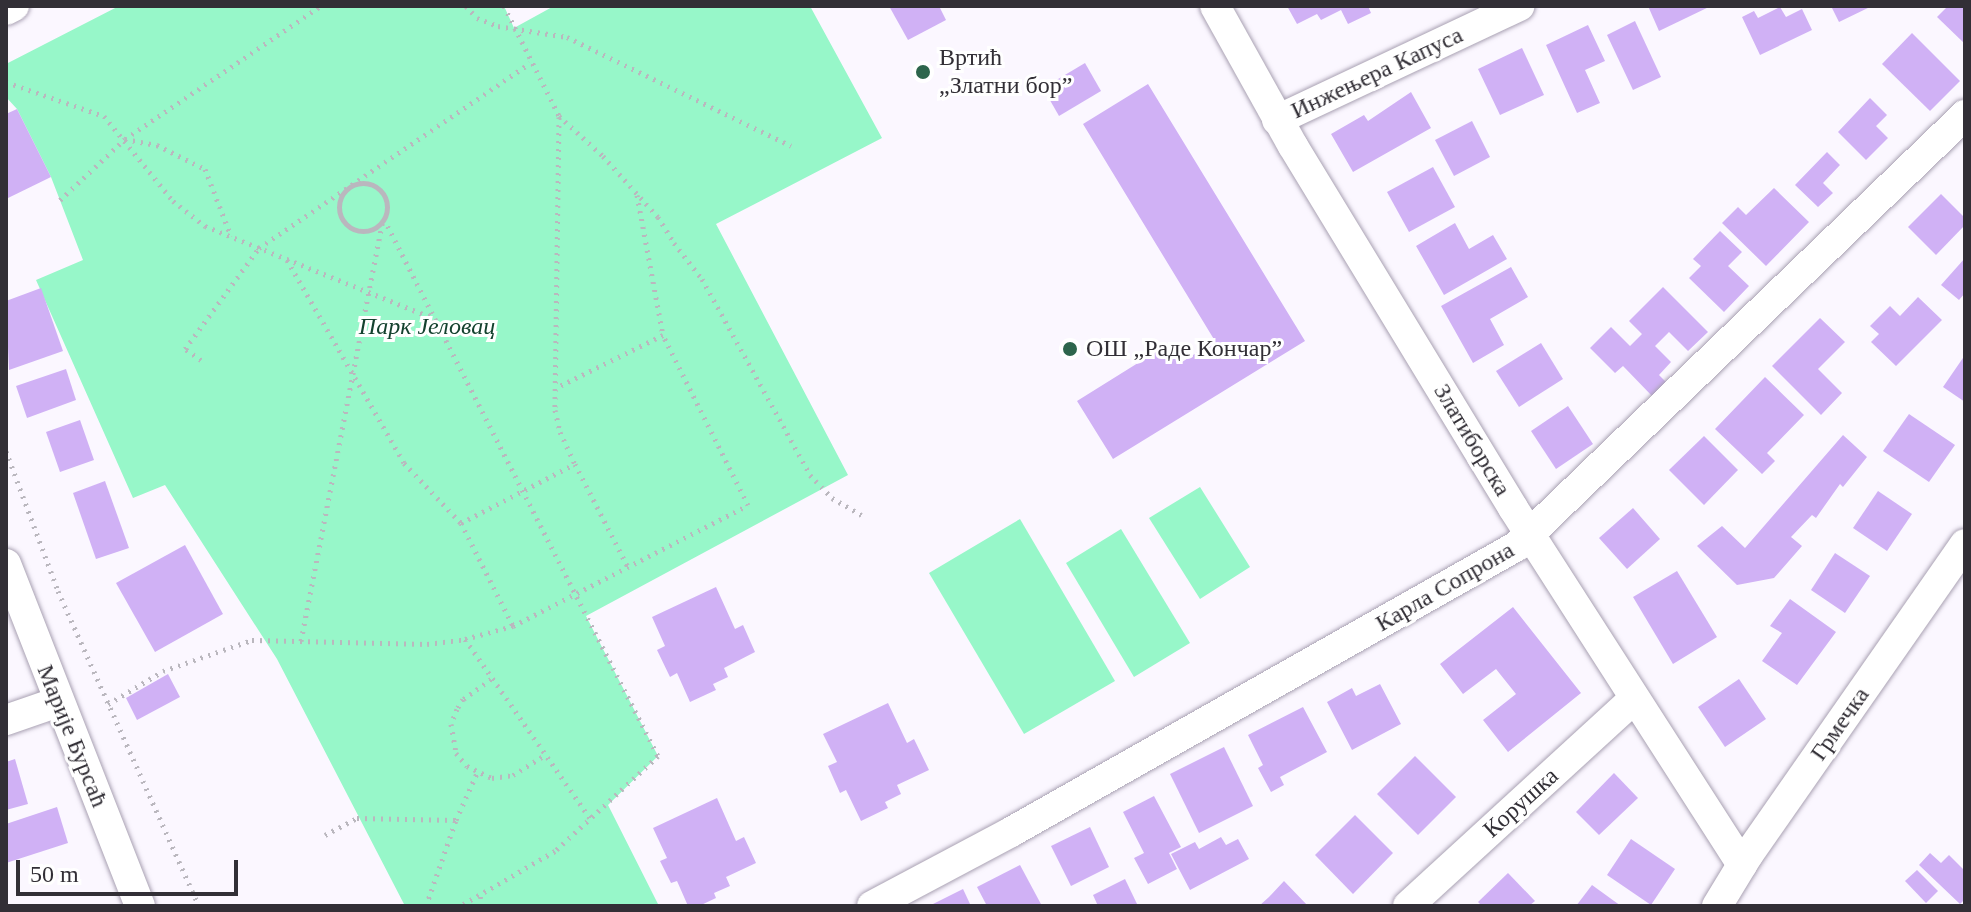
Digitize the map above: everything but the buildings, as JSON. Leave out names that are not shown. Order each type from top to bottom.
[{"type":"street","points":[[6,10],[14,6]]},
{"type":"street","name":"Златиборска","points":[[1215,6],[1277,120],[1530,535],[1742,865]]},
{"type":"street","name":"Инжењера Капуса","points":[[1277,120],[1519,6]]},
{"type":"street","name":"Карла Сопрона","points":[[872,906],[1502,556],[1530,535],[1965,115]]},
{"type":"street","name":"Грмечка","points":[[1717,906],[1742,865],[1965,544]]},
{"type":"street","name":"Марије Бурсаћ","points":[[6,564],[140,906]]},
{"type":"street","name":"Корушка","points":[[1408,906],[1634,699]]},
{"type":"street","points":[[6,720],[58,702]]},
{"type":"path","points":[[60,200],[125,139],[321,6]]},
{"type":"path","points":[[466,6],[477,18],[514,29],[567,37],[791,146]]},
{"type":"path","points":[[504,6],[559,116],[637,193],[702,279],[810,475],[832,498],[862,515]]},
{"type":"path","points":[[201,360],[185,349],[259,248],[530,63]]},
{"type":"path","points":[[6,82],[104,116],[173,201],[190,216],[232,237],[435,319]]},
{"type":"path","points":[[559,116],[558,421],[575,464],[628,567]]},
{"type":"path","points":[[125,139],[157,145],[205,169],[232,237]]},
{"type":"path","points":[[301,641],[387,206],[381,191],[367,183],[351,186],[338,205],[347,226],[369,230],[384,219]]},
{"type":"path","points":[[108,704],[163,671],[252,640],[427,644],[465,639],[513,626],[748,505],[663,335],[637,193]]},
{"type":"path","points":[[384,219],[658,756],[592,821],[555,851],[460,906]]},
{"type":"path","points":[[286,259],[404,463],[461,523],[513,626]]},
{"type":"path","points":[[558,387],[663,335]]},
{"type":"path","points":[[6,451],[58,591],[199,906]]},
{"type":"path","points":[[461,523],[575,464]]},
{"type":"path","points":[[465,639],[592,821]]},
{"type":"path","points":[[491,679],[463,699],[451,724],[456,753],[477,773],[492,778],[513,775],[545,755]]},
{"type":"path","points":[[426,906],[456,820],[477,773]]},
{"type":"path","points":[[325,835],[357,818],[456,820]]},
{"type":"path","points":[[478,906],[481,894]]},
{"type":"green space","name":"Парк Јеловац","points":[[119,6],[504,6],[514,28],[554,6],[810,6],[882,138],[716,224],[848,475],[586,616],[658,756],[608,805],[659,906],[405,906],[277,659],[165,485],[133,498],[36,280],[83,260],[51,177],[17,109],[6,97],[6,64]]},
{"type":"green space","points":[[1200,487],[1250,567],[1200,599],[1149,518]]},
{"type":"green space","points":[[1020,519],[1115,681],[1024,734],[929,573]]},
{"type":"green space","points":[[1121,529],[1190,643],[1134,677],[1066,563]]},
{"type":"place","name":"Вртић „Златни бор”","points":[[923,72]]},
{"type":"place","name":"ОШ „Раде Кончар”","points":[[1070,349]]}]
